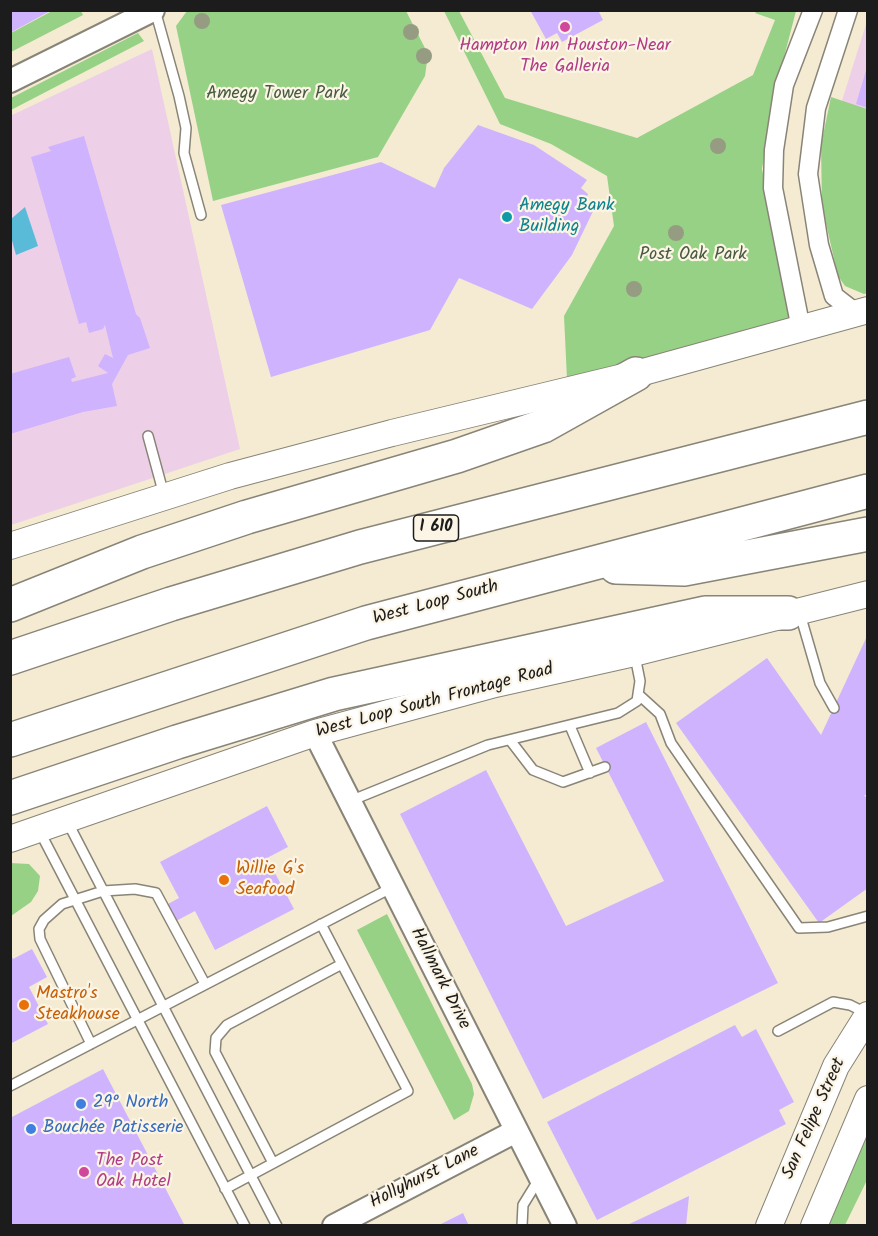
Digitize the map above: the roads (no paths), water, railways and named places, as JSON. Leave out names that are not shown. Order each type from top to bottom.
[{"type":"highway","points":[[10,605],[142,552],[237,520],[457,456],[543,426],[636,374]]},
{"type":"highway","name":"I 610","points":[[10,658],[171,604],[360,547],[867,417]]},
{"type":"highway","name":"West Loop South","points":[[10,740],[366,623],[867,492]]},
{"type":"highway","points":[[578,566],[684,569],[867,534]]},
{"type":"highway","points":[[10,798],[177,742],[334,694],[705,613],[794,612]]},
{"type":"main road","points":[[10,546],[230,476],[392,433],[636,374],[862,312]]},
{"type":"main road","name":"West Loop South Frontage Road","points":[[10,840],[315,733],[495,684],[634,653],[867,594]]},
{"type":"main road","name":"San Felipe Street","points":[[769,1226],[836,1066],[867,1015]]},
{"type":"main road","points":[[814,1226],[867,1099]]},
{"type":"street","points":[[10,81],[154,10]]},
{"type":"street","points":[[801,329],[773,188],[774,150],[784,85],[813,10]]},
{"type":"street","points":[[848,10],[816,108],[808,174],[819,244],[834,296],[862,312]]},
{"type":"street","name":"Hallmark Drive","points":[[315,733],[565,1226]]},
{"type":"street","name":"Hollyhurst Lane","points":[[334,1226],[516,1131]]},
{"type":"lane","points":[[154,10],[179,96],[186,128],[184,153],[201,215]]},
{"type":"lane","points":[[148,436],[164,497]]},
{"type":"lane","points":[[794,612],[820,683],[834,708]]},
{"type":"lane","points":[[349,802],[459,755],[618,713],[638,701],[640,681],[634,653]]},
{"type":"lane","points":[[638,694],[660,714],[671,743],[799,928],[828,927],[867,916]]},
{"type":"lane","points":[[570,726],[590,773]]},
{"type":"lane","points":[[510,740],[533,770],[563,782],[605,767]]},
{"type":"lane","points":[[67,821],[277,1226]]},
{"type":"lane","points":[[38,830],[245,1226]]},
{"type":"lane","points":[[10,1086],[393,887]]},
{"type":"lane","points":[[91,1044],[40,939],[39,929],[50,912],[74,898],[103,891],[135,889],[156,893],[205,984]]},
{"type":"lane","points":[[225,1189],[408,1091],[321,924]]},
{"type":"lane","points":[[273,1163],[215,1052],[216,1038],[227,1025],[342,964]]},
{"type":"lane","points":[[778,1031],[833,1002],[850,1005],[867,1015]]},
{"type":"lane","points":[[522,1226],[523,1205],[540,1178]]},
{"type":"water","points":[[25,207],[38,246],[16,255],[11,237],[11,219]]},
{"type":"place","name":"Hampton Inn Houston-Near The Galleria","points":[[565,27]]},
{"type":"place","name":"Amegy Bank Building","points":[[507,217]]},
{"type":"place","name":"Willie G's Seafood","points":[[224,880]]},
{"type":"place","name":"Mastro's Steakhouse","points":[[24,1005]]},
{"type":"place","name":"29° North","points":[[81,1104]]},
{"type":"place","name":"Bouchée Patisserie","points":[[31,1129]]},
{"type":"place","name":"The Post Oak Hotel","points":[[84,1172]]},
{"type":"park label","name":"Amegy Tower Park","points":[[277,95]]},
{"type":"park label","name":"Post Oak Park","points":[[693,256]]}]
